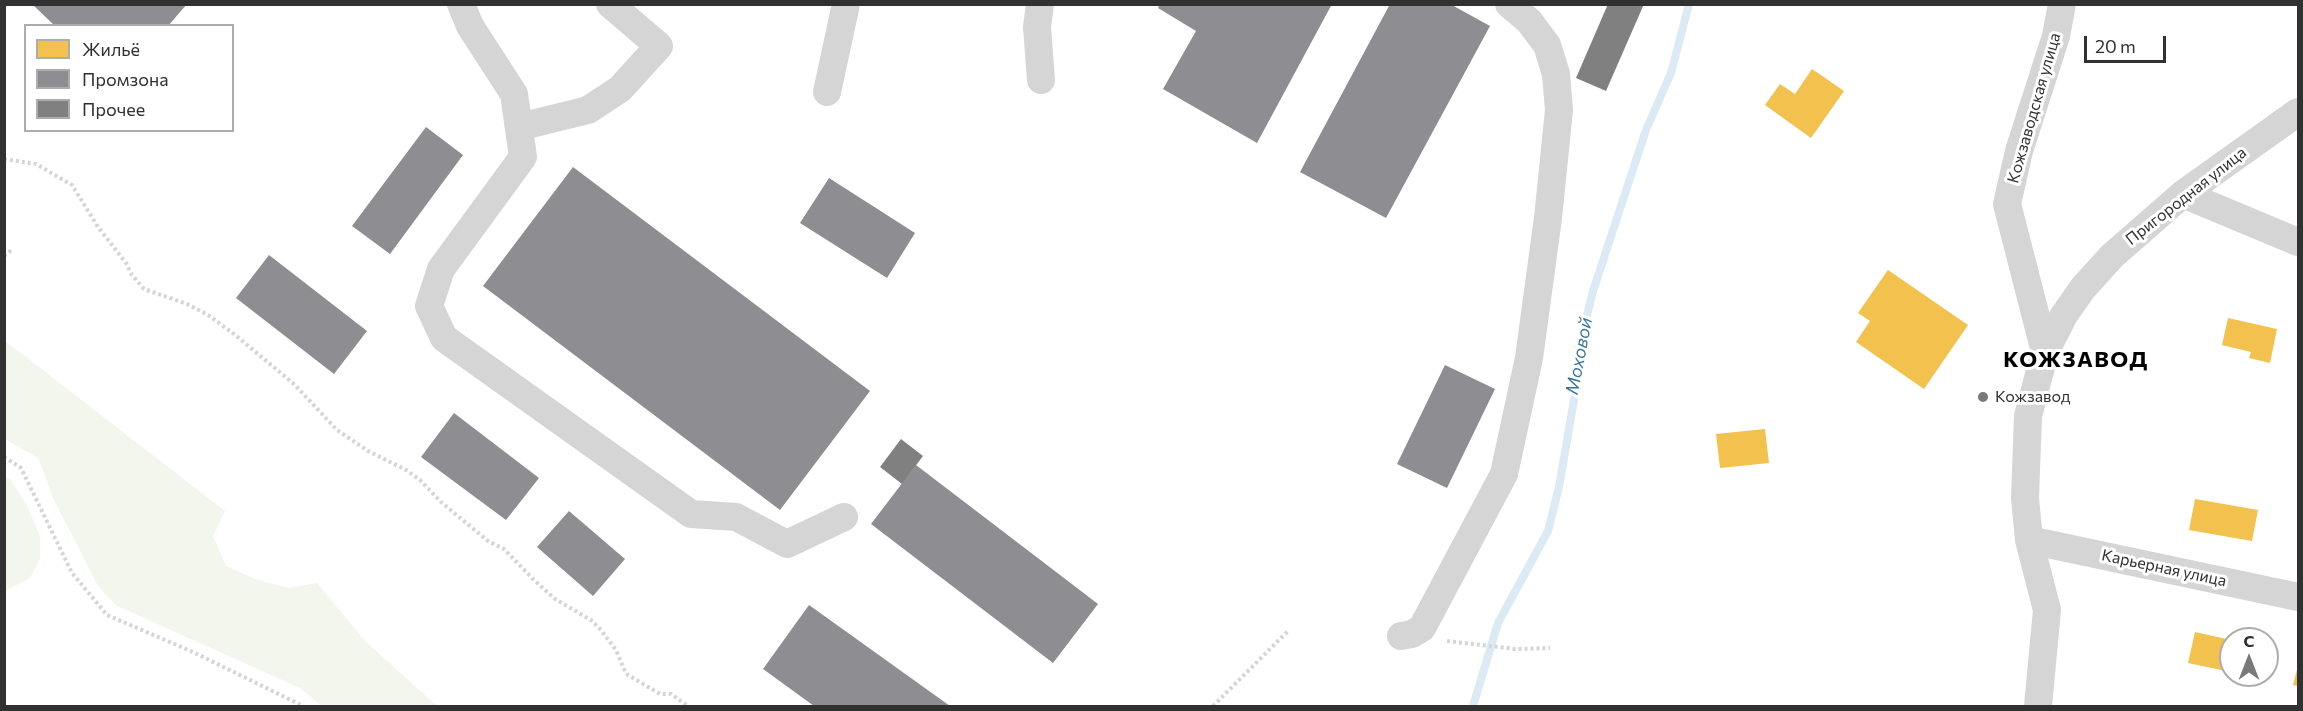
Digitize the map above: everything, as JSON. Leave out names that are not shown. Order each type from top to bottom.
[{"type":"street","points":[[461,4],[470,26],[514,93],[523,158],[441,269],[429,306],[444,338],[691,514],[736,517],[787,544],[844,517]]},
{"type":"street","points":[[519,127],[588,110],[620,89],[659,46],[610,4]]},
{"type":"street","points":[[827,92],[846,4]]},
{"type":"street","points":[[1040,4],[1037,27],[1041,80]]},
{"type":"street","points":[[1401,636],[1412,634],[1422,628],[1504,474],[1528,358],[1548,218],[1559,110],[1556,74],[1547,45],[1529,21],[1509,4]]},
{"type":"street","name":"Кожзаводская улица","points":[[2045,351],[2007,204],[2019,151],[2056,36],[2062,4]]},
{"type":"street","name":"Пригородная улица","points":[[2038,706],[2047,610],[2030,540],[2025,498],[2028,416],[2045,351],[2064,315],[2083,288],[2112,256],[2183,194],[2298,112]]},
{"type":"street","points":[[2183,194],[2298,242]]},
{"type":"street","name":"Карьерная улица","points":[[2030,540],[2298,597]]},
{"type":"path","points":[[4,159],[36,164],[72,185],[98,227],[144,288],[208,315],[234,334],[294,384],[337,430],[368,451],[413,475],[488,541],[504,549],[555,598],[591,621],[616,650],[628,675],[660,694],[671,694],[688,706]]},
{"type":"path","points":[[4,256],[13,249]]},
{"type":"path","points":[[4,457],[21,468],[72,573],[107,615],[193,652],[303,706]]},
{"type":"path","points":[[1213,706],[1289,630]]},
{"type":"path","points":[[1401,636],[1490,647],[1550,648]]},
{"type":"shaded area","points":[[4,340],[225,511],[213,536],[226,566],[255,579],[288,588],[317,583],[365,641],[437,706],[322,706],[300,688],[117,606],[98,586],[53,498],[38,458],[5,439]]},
{"type":"shaded area","points":[[4,476],[10,479],[26,504],[40,536],[40,559],[30,578],[5,591]]},
{"type":"building: Жильё","points":[[1812,69],[1844,91],[1811,138],[1765,105],[1780,84],[1795,94]]},
{"type":"building: Жильё","points":[[1888,270],[1968,325],[1924,389],[1856,342],[1870,321],[1858,313]]},
{"type":"building: Жильё","points":[[2228,318],[2277,329],[2270,363],[2249,358],[2251,352],[2222,345]]},
{"type":"building: Жильё","points":[[1765,429],[1769,463],[1720,468],[1716,434]]},
{"type":"building: Жильё","points":[[2195,499],[2258,510],[2252,541],[2189,530]]},
{"type":"building: Жильё","points":[[2195,632],[2219,637],[2219,669],[2188,663]]},
{"type":"building: Жильё","points":[[2298,666],[2298,686],[2293,685]]},
{"type":"building: Промзона","points":[[32,4],[187,4],[170,24],[53,24]]},
{"type":"building: Промзона","points":[[1160,4],[1332,4],[1257,143],[1163,89],[1196,31],[1158,8]]},
{"type":"building: Промзона","points":[[1390,4],[1450,4],[1490,26],[1386,218],[1300,172]]},
{"type":"building: Промзона","points":[[426,127],[463,155],[390,254],[352,226]]},
{"type":"building: Промзона","points":[[573,167],[870,391],[780,510],[483,286]]},
{"type":"building: Промзона","points":[[829,178],[915,233],[887,278],[800,223]]},
{"type":"building: Промзона","points":[[269,255],[367,331],[334,374],[236,298]]},
{"type":"building: Промзона","points":[[1445,365],[1495,389],[1447,488],[1397,464]]},
{"type":"building: Промзона","points":[[454,413],[539,478],[506,520],[421,457]]},
{"type":"building: Промзона","points":[[916,465],[1098,604],[1053,663],[871,524]]},
{"type":"building: Промзона","points":[[569,511],[625,559],[593,596],[537,547]]},
{"type":"building: Промзона","points":[[809,605],[950,706],[814,706],[763,669]]},
{"type":"building: Прочее","points":[[1608,4],[1644,4],[1606,91],[1576,78]]},
{"type":"building: Прочее","points":[[901,439],[923,456],[902,484],[880,467]]},
{"type":"waterway","name":"Моховой","points":[[1473,706],[1498,623],[1548,531],[1559,487],[1575,394],[1578,352],[1593,291],[1646,130],[1671,73],[1689,4]]},
{"type":"place","name":"Кожзавод","points":[[1983,397]]},
{"type":"district","name":"КОЖЗАВОД","points":[[2076,360]]}]
